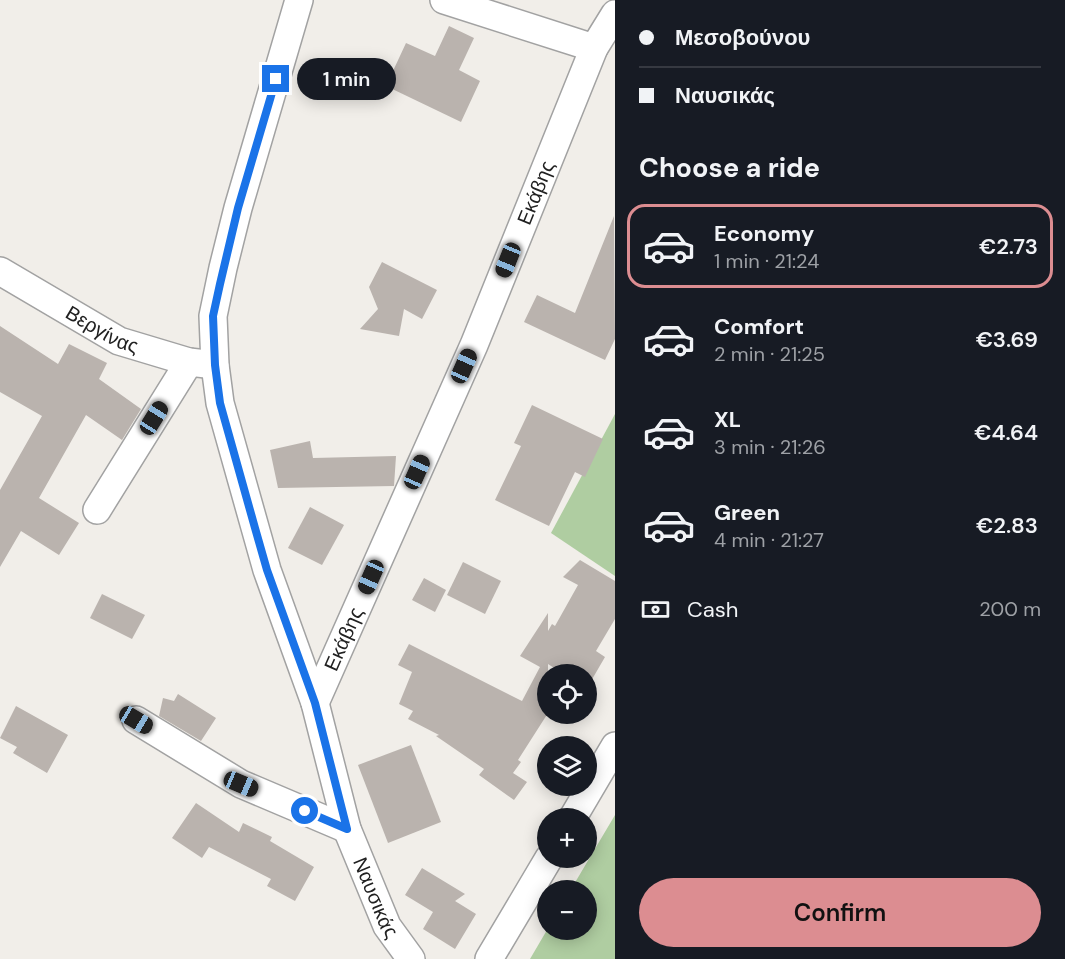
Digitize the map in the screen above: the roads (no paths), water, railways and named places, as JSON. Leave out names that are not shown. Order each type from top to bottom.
[{"type":"street","name":"Ναυσικάς","points":[[299,0],[238,208],[224,268],[213,316],[215,365],[220,403],[267,570],[315,703],[347,829],[387,926],[411,959]]},
{"type":"street","points":[[444,0],[594,48]]},
{"type":"street","name":"Εκάβης","points":[[315,703],[474,345],[594,48],[615,14]]},
{"type":"street","name":"Βεργίνας","points":[[0,271],[119,341],[189,362],[215,365]]},
{"type":"street","points":[[97,510],[189,362]]},
{"type":"street","points":[[136,720],[241,784],[347,829]]},
{"type":"street","points":[[578,808],[615,746]]},
{"type":"street","points":[[489,959],[543,868]]}]
